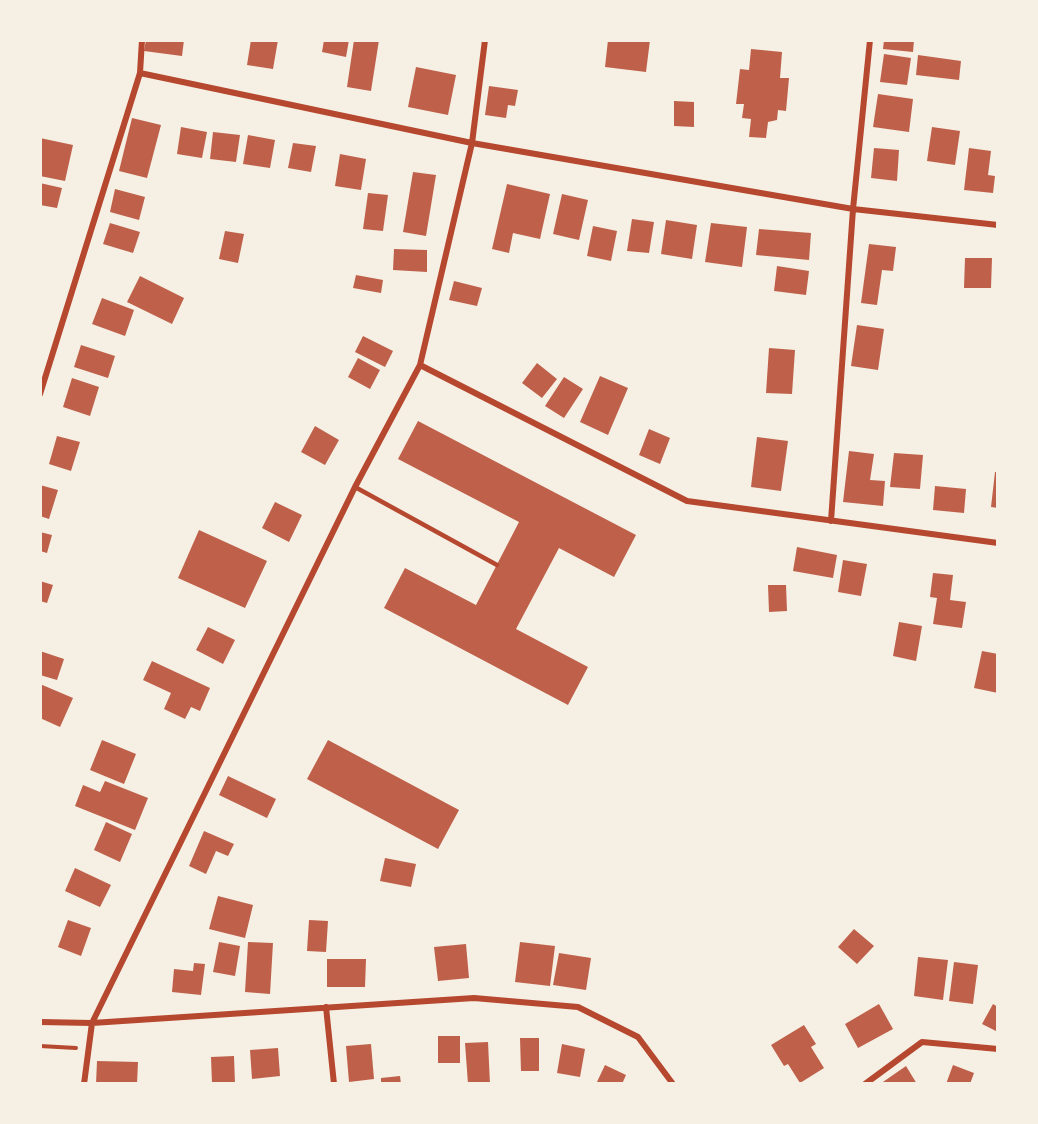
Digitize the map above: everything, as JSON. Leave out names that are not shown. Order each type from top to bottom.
[{"type":"street","points":[[40,394],[140,73],[142,40]]},
{"type":"street","points":[[84,1083],[92,1023],[355,487],[420,365],[472,143],[485,40]]},
{"type":"street","points":[[831,521],[854,209],[870,40]]},
{"type":"street","points":[[140,73],[472,143],[854,209],[998,225]]},
{"type":"street","points":[[420,365],[687,501],[998,543]]},
{"type":"street","points":[[40,1022],[92,1023],[474,998],[579,1007],[638,1037],[673,1083]]},
{"type":"street","points":[[326,1007],[334,1083]]},
{"type":"street","points":[[865,1083],[922,1042],[998,1049]]},
{"type":"lane","points":[[355,487],[497,565]]},
{"type":"path","points":[[40,1046],[88,1048]]},
{"type":"building","points":[[146,40],[184,40],[182,56],[144,51]]},
{"type":"building","points":[[251,40],[278,40],[273,69],[247,65]]},
{"type":"building","points":[[324,40],[349,40],[346,57],[322,52]]},
{"type":"building","points":[[354,40],[379,40],[371,91],[347,87]]},
{"type":"building","points":[[608,40],[650,40],[646,72],[605,67]]},
{"type":"building","points":[[884,40],[914,40],[913,52],[883,49]]},
{"type":"building","points":[[751,49],[782,52],[780,78],[789,78],[786,111],[778,110],[777,120],[768,122],[766,138],[749,137],[751,119],[742,118],[744,104],[736,104],[740,69],[749,70]]},
{"type":"building","points":[[884,54],[911,58],[907,85],[880,82]]},
{"type":"building","points":[[918,55],[961,61],[959,80],[916,75]]},
{"type":"building","points":[[416,67],[456,75],[448,115],[408,107]]},
{"type":"building","points":[[489,86],[518,90],[515,106],[508,105],[506,118],[485,115]]},
{"type":"building","points":[[878,94],[913,99],[909,132],[873,127]]},
{"type":"building","points":[[674,101],[694,102],[694,127],[674,126]]},
{"type":"building","points":[[132,118],[161,125],[147,178],[119,171]]},
{"type":"building","points":[[181,127],[207,132],[202,158],[177,154]]},
{"type":"building","points":[[932,127],[960,131],[955,165],[927,161]]},
{"type":"building","points":[[213,132],[240,135],[236,162],[210,159]]},
{"type":"building","points":[[248,135],[275,140],[270,168],[243,164]]},
{"type":"building","points":[[40,138],[73,145],[65,181],[40,176]]},
{"type":"building","points":[[293,143],[316,146],[311,172],[288,168]]},
{"type":"building","points":[[874,148],[899,150],[897,181],[871,178]]},
{"type":"building","points":[[969,148],[991,151],[988,175],[995,176],[993,193],[964,190]]},
{"type":"building","points":[[340,154],[366,159],[361,190],[335,186]]},
{"type":"building","points":[[413,172],[436,175],[426,236],[403,232]]},
{"type":"building","points":[[40,183],[62,188],[57,208],[40,205]]},
{"type":"building","points":[[507,184],[550,194],[540,239],[513,233],[509,253],[492,249]]},
{"type":"building","points":[[115,189],[145,197],[139,220],[110,212]]},
{"type":"building","points":[[368,193],[388,195],[383,231],[363,229]]},
{"type":"building","points":[[562,194],[588,200],[579,240],[553,234]]},
{"type":"building","points":[[632,219],[654,222],[649,253],[627,251]]},
{"type":"building","points":[[666,220],[697,225],[692,259],[661,254]]},
{"type":"building","points":[[110,223],[140,232],[133,253],[103,244]]},
{"type":"building","points":[[711,223],[747,227],[742,267],[705,262]]},
{"type":"building","points":[[593,226],[617,231],[611,261],[587,256]]},
{"type":"building","points":[[759,229],[811,233],[809,260],[756,255]]},
{"type":"building","points":[[225,231],[244,234],[238,263],[219,259]]},
{"type":"building","points":[[869,244],[896,247],[893,271],[882,270],[877,305],[861,303]]},
{"type":"building","points":[[394,249],[427,250],[427,272],[393,270]]},
{"type":"building","points":[[965,258],[992,258],[991,288],[964,288]]},
{"type":"building","points":[[777,266],[809,271],[806,295],[774,291]]},
{"type":"building","points":[[356,275],[383,280],[381,293],[353,288]]},
{"type":"building","points":[[140,276],[184,298],[172,324],[127,302]]},
{"type":"building","points":[[454,281],[482,288],[477,306],[449,300]]},
{"type":"building","points":[[102,298],[134,310],[125,336],[92,324]]},
{"type":"building","points":[[857,325],[884,329],[878,370],[851,366]]},
{"type":"building","points":[[363,336],[393,351],[385,367],[355,352]]},
{"type":"building","points":[[81,345],[115,356],[108,378],[74,367]]},
{"type":"building","points":[[769,348],[795,350],[792,394],[766,393]]},
{"type":"building","points":[[358,358],[380,370],[370,389],[348,377]]},
{"type":"building","points":[[537,363],[557,379],[542,398],[522,383]]},
{"type":"building","points":[[600,376],[628,388],[608,435],[580,422]]},
{"type":"building","points":[[564,377],[583,389],[564,418],[545,406]]},
{"type":"building","points":[[72,378],[99,387],[90,416],[63,407]]},
{"type":"building","points":[[418,421],[636,535],[614,577],[559,548],[516,629],[588,667],[568,705],[384,608],[405,568],[476,605],[519,522],[398,459]]},
{"type":"building","points":[[315,426],[339,440],[325,465],[301,452]]},
{"type":"building","points":[[649,429],[670,438],[660,464],[639,455]]},
{"type":"building","points":[[57,436],[80,442],[71,471],[49,464]]},
{"type":"building","points":[[757,437],[788,441],[781,491],[751,487]]},
{"type":"building","points":[[849,451],[874,454],[870,480],[885,481],[883,506],[843,502]]},
{"type":"building","points":[[894,453],[923,455],[920,489],[890,487]]},
{"type":"building","points":[[995,472],[998,472],[998,508],[991,507]]},
{"type":"building","points":[[40,485],[58,490],[49,519],[40,516]]},
{"type":"building","points":[[935,486],[966,489],[964,513],[933,510]]},
{"type":"building","points":[[275,502],[302,515],[289,542],[262,528]]},
{"type":"building","points":[[199,530],[267,561],[245,608],[178,578]]},
{"type":"building","points":[[40,532],[52,535],[47,553],[40,551]]},
{"type":"building","points":[[797,547],[837,555],[833,578],[793,571]]},
{"type":"building","points":[[843,560],[867,564],[861,596],[838,592]]},
{"type":"building","points":[[933,573],[953,575],[950,600],[966,602],[962,628],[933,624],[937,598],[930,597]]},
{"type":"building","points":[[40,581],[53,585],[47,603],[40,601]]},
{"type":"building","points":[[768,585],[786,585],[787,611],[769,612]]},
{"type":"building","points":[[899,622],[922,626],[916,661],[893,656]]},
{"type":"building","points":[[208,627],[235,640],[223,664],[196,650]]},
{"type":"building","points":[[40,651],[64,659],[57,680],[40,675]]},
{"type":"building","points":[[982,651],[998,654],[998,693],[974,688]]},
{"type":"building","points":[[152,661],[210,688],[200,711],[191,707],[185,719],[164,709],[171,693],[143,680]]},
{"type":"building","points":[[40,684],[73,698],[60,727],[40,718]]},
{"type":"building","points":[[102,740],[136,754],[124,784],[90,770]]},
{"type":"building","points":[[328,740],[459,810],[438,849],[307,779]]},
{"type":"building","points":[[228,776],[276,799],[267,818],[219,795]]},
{"type":"building","points":[[105,781],[148,798],[135,830],[75,806],[83,785],[100,792]]},
{"type":"building","points":[[106,822],[132,834],[120,862],[94,850]]},
{"type":"building","points":[[204,831],[234,844],[228,856],[216,851],[206,874],[189,866]]},
{"type":"building","points":[[385,858],[416,864],[411,887],[380,881]]},
{"type":"building","points":[[75,868],[111,885],[100,907],[65,891]]},
{"type":"building","points":[[218,896],[253,905],[245,938],[209,929]]},
{"type":"building","points":[[68,920],[91,928],[81,956],[58,947]]},
{"type":"building","points":[[309,920],[328,921],[326,952],[307,951]]},
{"type":"building","points":[[854,929],[874,946],[857,964],[838,947]]},
{"type":"building","points":[[219,942],[240,946],[235,976],[213,972]]},
{"type":"building","points":[[248,942],[273,943],[270,994],[245,992]]},
{"type":"building","points":[[520,942],[555,946],[550,986],[515,982]]},
{"type":"building","points":[[466,944],[469,978],[438,981],[434,947]]},
{"type":"building","points":[[559,953],[591,958],[586,990],[553,985]]},
{"type":"building","points":[[918,957],[948,960],[943,1000],[914,996]]},
{"type":"building","points":[[327,959],[366,959],[365,987],[327,987]]},
{"type":"building","points":[[954,962],[978,965],[973,1004],[949,1001]]},
{"type":"building","points":[[194,963],[205,964],[201,995],[172,992],[174,969],[193,971]]},
{"type":"building","points":[[879,1004],[893,1029],[858,1048],[845,1024]]},
{"type":"building","points":[[993,1004],[998,1007],[998,1032],[982,1024]]},
{"type":"building","points":[[804,1025],[816,1044],[811,1047],[824,1068],[800,1083],[788,1064],[784,1066],[771,1045]]},
{"type":"building","points":[[438,1036],[460,1036],[460,1063],[438,1063]]},
{"type":"building","points":[[520,1038],[539,1038],[539,1071],[521,1071]]},
{"type":"building","points":[[488,1042],[490,1084],[468,1084],[465,1043]]},
{"type":"building","points":[[371,1044],[374,1079],[349,1082],[346,1046]]},
{"type":"building","points":[[562,1044],[585,1049],[580,1077],[557,1073]]},
{"type":"building","points":[[278,1048],[280,1076],[252,1079],[250,1050]]},
{"type":"building","points":[[234,1056],[235,1084],[212,1084],[211,1057]]},
{"type":"building","points":[[97,1061],[138,1062],[137,1084],[96,1084]]},
{"type":"building","points":[[605,1065],[626,1075],[622,1084],[596,1084]]},
{"type":"building","points":[[953,1065],[974,1073],[970,1084],[946,1084]]},
{"type":"building","points":[[906,1066],[917,1084],[880,1084]]},
{"type":"building","points":[[400,1076],[401,1084],[381,1084],[381,1078]]}]
